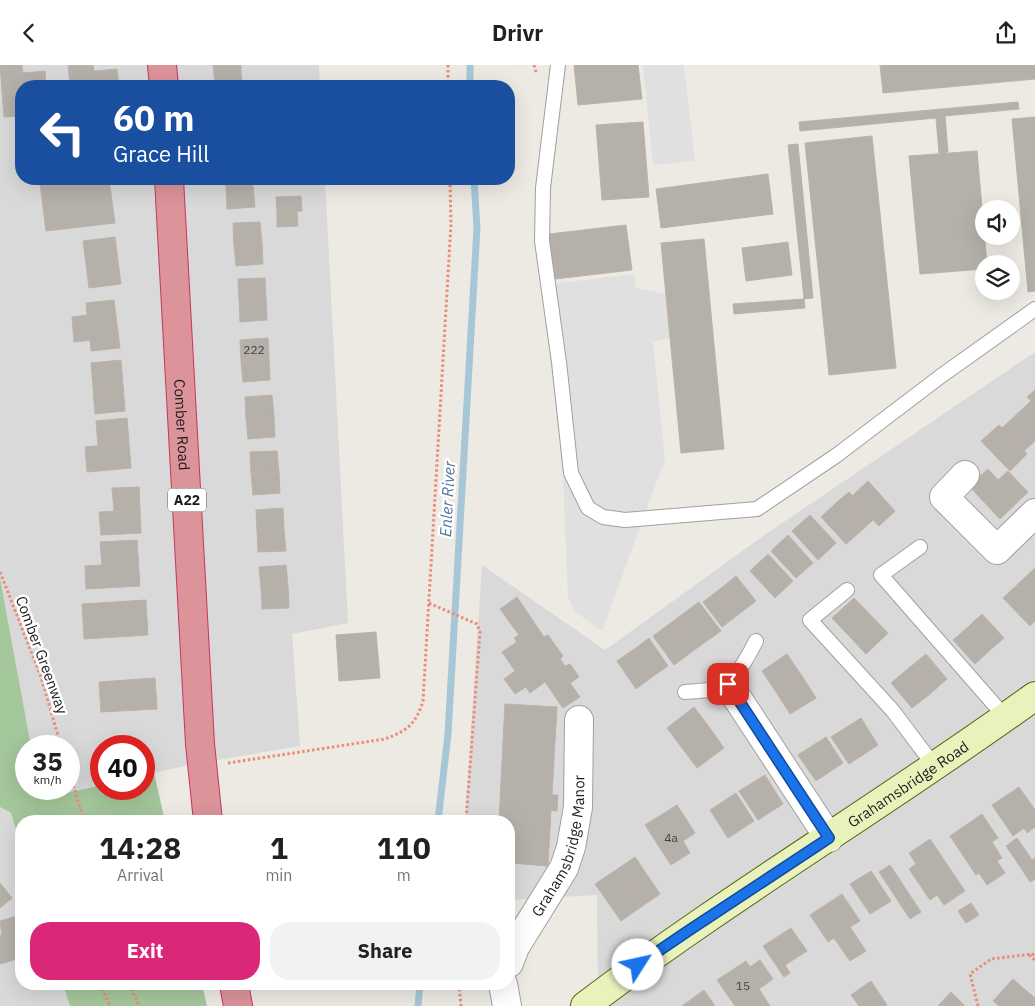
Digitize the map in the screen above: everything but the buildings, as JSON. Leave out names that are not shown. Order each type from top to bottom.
[{"type":"highway","points":[[162,65],[163,80]]},
{"type":"highway","name":"Comber Road","points":[[169,185],[202,767],[207,815]]},
{"type":"highway","points":[[235,990],[238,1006]]},
{"type":"street","points":[[966,475],[944,497],[997,550],[1035,513]]},
{"type":"street","points":[[728,684],[829,838]]},
{"type":"street","name":"Grahamsbridge Road","points":[[584,1006],[688,931],[935,767],[1035,696]]},
{"type":"street","name":"Grahamsbridge Manor","points":[[515,947],[564,868],[571,847],[578,807],[579,720]]},
{"type":"street","points":[[503,990],[504,1000],[507,1006]]},
{"type":"lane","points":[[558,65],[544,188],[542,241],[572,473],[588,508],[603,517],[625,520],[757,509],[837,455],[941,376],[1035,309]]},
{"type":"lane","points":[[920,547],[881,575],[1006,717]]},
{"type":"lane","points":[[847,590],[810,620],[893,711],[935,767]]},
{"type":"lane","points":[[685,692],[711,689],[728,684],[744,663],[756,641]]},
{"type":"path","points":[[448,65],[448,80]]},
{"type":"path","points":[[534,65],[536,72]]},
{"type":"path","points":[[202,767],[385,739],[399,734],[419,716],[423,701],[429,603],[451,224],[450,185]]},
{"type":"path","name":"Comber Greenway","points":[[0,572],[41,677],[58,735]]},
{"type":"path","points":[[429,603],[477,623],[480,632],[466,815]]},
{"type":"path","points":[[78,800],[82,815]]},
{"type":"path","points":[[1029,955],[1035,960]]},
{"type":"path","points":[[978,1006],[970,973],[991,959],[1035,956]]},
{"type":"path","points":[[103,990],[110,1006]]},
{"type":"path","points":[[132,990],[139,1006]]},
{"type":"path","points":[[460,990],[461,1006]]},
{"type":"shaded area","points":[[0,65],[319,65],[320,80],[15,80],[15,185],[325,185],[348,623],[292,634],[300,746],[155,773],[155,735],[90,735],[90,788],[80,790],[80,735],[29,735],[0,578]]},
{"type":"shaded area","points":[[643,65],[684,65],[695,161],[653,165]]},
{"type":"shaded area","points":[[634,274],[635,288],[666,294],[670,338],[653,342],[665,459],[602,631],[574,611],[568,597],[563,475],[542,285]]},
{"type":"shaded area","points":[[1035,352],[1035,1006],[598,1006],[597,895],[515,900],[515,815],[465,815],[482,565],[605,650],[769,532]]},
{"type":"shaded area","points":[[0,807],[11,813],[15,826],[15,990],[65,990],[70,1006],[0,1006]]},
{"type":"green space","points":[[0,578],[29,735],[15,735],[15,800],[80,800],[80,790],[90,788],[90,800],[155,800],[155,777],[164,815],[15,815],[15,826],[11,813],[0,807]]},
{"type":"green space","points":[[65,990],[203,990],[207,1006],[70,1006]]},
{"type":"waterway","name":"Enler River","points":[[470,65],[470,80]]},
{"type":"waterway","name":"Enler River","points":[[439,815],[448,734],[477,228],[474,185]]},
{"type":"waterway","name":"Enler River","points":[[418,1006],[419,990]]},
{"type":"route","points":[[638,965],[829,838],[728,684]]}]
